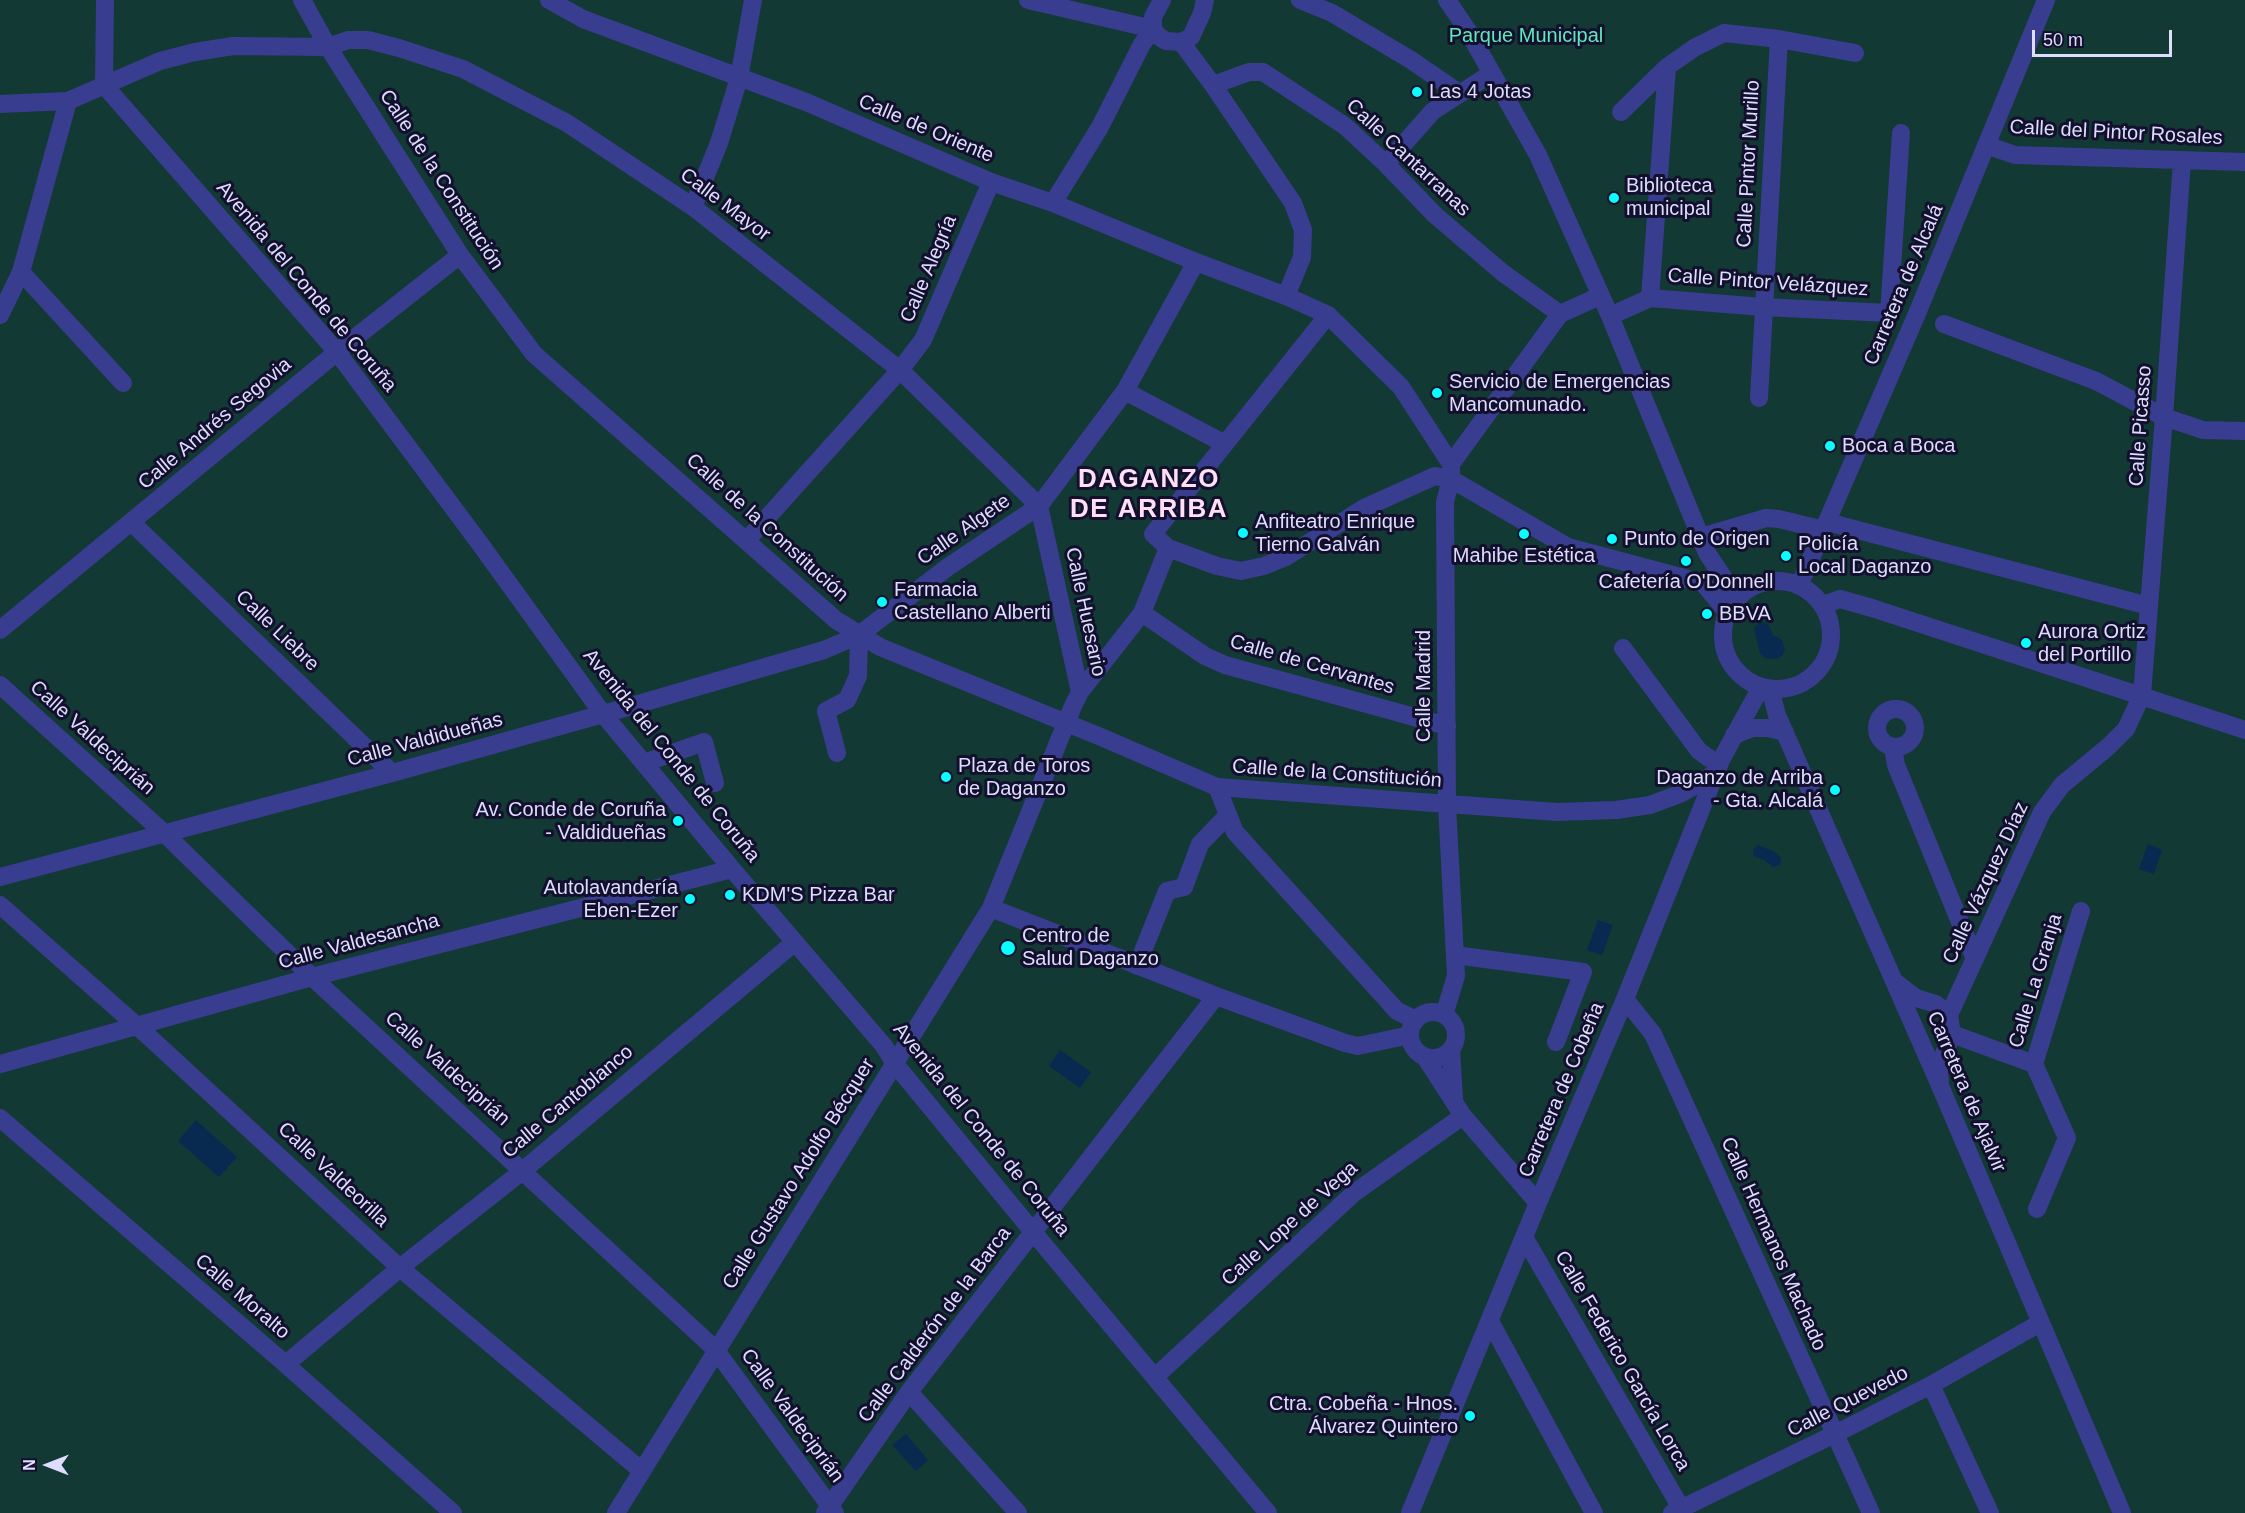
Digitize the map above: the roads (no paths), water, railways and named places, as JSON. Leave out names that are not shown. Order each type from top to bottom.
[{"type":"street","points":[[104,85],[105,0]]},
{"type":"street","name":"Calle de la Constitución","points":[[302,0],[328,47],[460,255],[534,354],[836,620],[880,647],[1065,722],[1216,788],[1557,812],[1616,810],[1650,805],[1682,793],[1717,769]]},
{"type":"street","name":"Calle de Oriente","points":[[549,0],[583,19],[806,102],[992,182],[1053,203],[1328,315]]},
{"type":"street","points":[[693,207],[719,143],[740,78],[753,0]]},
{"type":"street","points":[[1028,0],[1153,29]]},
{"type":"street","points":[[1162,0],[1153,17],[1153,29],[1166,42],[1181,42],[1191,37],[1205,0]]},
{"type":"street","points":[[1300,0],[1332,13],[1411,60],[1459,93]]},
{"type":"street","points":[[1447,0],[1468,31],[1539,155],[1610,316],[1707,553],[1733,605]]},
{"type":"street","name":"Carretera de Alcalá","points":[[1799,586],[1916,316],[2046,0]]},
{"type":"street","points":[[1053,203],[1100,127],[1142,44],[1153,29]]},
{"type":"street","points":[[1621,112],[1667,67],[1694,48],[1724,33],[1779,39],[1855,53]]},
{"type":"street","name":"Calle Pintor Murillo","points":[[1759,398],[1779,39]]},
{"type":"street","name":"Calle Mayor","points":[[68,101],[160,61],[232,46],[328,47],[348,40],[368,40],[463,69],[567,123],[693,207],[900,370],[1039,506]]},
{"type":"street","points":[[1181,42],[1214,85],[1293,203],[1303,230],[1302,257],[1286,296]]},
{"type":"street","points":[[1650,298],[1667,67]]},
{"type":"street","name":"Calle Cantarranas","points":[[1214,85],[1249,72],[1263,72],[1345,126],[1386,164],[1435,215],[1503,273],[1560,314]]},
{"type":"street","points":[[1386,164],[1433,111],[1492,74]]},
{"type":"street","name":"Avenida del Conde de Coruña","points":[[104,85],[337,352],[603,714],[884,1046],[895,1064],[1268,1513]]},
{"type":"street","points":[[0,104],[68,101],[21,272],[0,315]]},
{"type":"street","name":"Calle Pintor Velázquez","points":[[1610,316],[1650,298],[1763,307],[1889,313],[1901,133]]},
{"type":"street","name":"Calle del Pintor Rosales","points":[[1986,146],[2015,155],[2245,162]]},
{"type":"street","name":"Calle Picasso","points":[[2142,695],[2182,160]]},
{"type":"street","name":"Calle Alegría","points":[[747,540],[900,370],[923,340],[992,182]]},
{"type":"street","name":"Calle Andrés Segovia","points":[[0,630],[337,352],[460,255]]},
{"type":"street","name":"Calle Algete","points":[[859,635],[948,567],[1039,506],[1125,391],[1196,262]]},
{"type":"street","points":[[21,272],[123,383]]},
{"type":"street","points":[[1600,296],[1560,314],[1451,471],[1364,508],[1286,557],[1264,566],[1241,571],[1217,566],[1168,548],[1153,534],[1328,315],[1401,387],[1451,471],[1568,547],[1704,583],[1733,605]]},
{"type":"street","points":[[1944,324],[2096,381],[2164,417],[2203,430],[2245,431]]},
{"type":"street","points":[[1125,391],[1225,444]]},
{"type":"street","name":"Calle Madrid","points":[[1444,1015],[1456,976],[1447,805],[1445,502],[1451,471]]},
{"type":"street","name":"Calle Huesario","points":[[1039,506],[1080,692]]},
{"type":"street","points":[[1701,537],[1766,518],[1825,526],[2149,606]]},
{"type":"street","name":"Calle Liebre","points":[[131,522],[392,773]]},
{"type":"street","name":"Calle Gustavo Adolfo Bécquer","points":[[616,1513],[992,908],[1065,722],[1080,692],[1142,613],[1168,548]]},
{"type":"street","points":[[1783,581],[1799,586],[1812,594],[1822,605],[1830,622],[1832,639],[1827,657],[1818,672],[1804,683],[1787,689],[1765,688],[1744,679],[1732,665],[1725,648],[1723,630],[1733,605],[1751,588],[1766,582],[1783,581]]},
{"type":"street","points":[[1822,605],[1840,599],[1861,605],[2245,730]]},
{"type":"street","name":"Calle de Cervantes","points":[[1142,613],[1204,656],[1225,665],[1447,726]]},
{"type":"street","points":[[837,753],[826,711],[847,700],[858,676],[859,635]]},
{"type":"street","name":"Calle Valdidueñas","points":[[0,877],[392,773],[603,714],[824,650],[859,635]]},
{"type":"street","points":[[1623,648],[1699,750],[1717,769]]},
{"type":"street","name":"Calle Valdeciprián","points":[[0,685],[164,833],[312,977],[716,1349],[830,1511]]},
{"type":"street","name":"Carretera de Ajalvir","points":[[1765,688],[1941,1088],[2122,1513]]},
{"type":"street","name":"Carretera de Cobeña","points":[[1410,1513],[1625,999],[1717,769],[1734,735],[1765,688]]},
{"type":"street","name":"Calle Vázquez Díaz","points":[[1949,1015],[2042,812],[2062,785],[2126,729],[2142,695]]},
{"type":"street","points":[[1734,735],[1752,728],[1768,728],[1785,732]]},
{"type":"street","points":[[644,764],[704,742],[715,783]]},
{"type":"street","points":[[1893,747],[1896,765],[1975,959]]},
{"type":"street","points":[[1216,788],[1235,832],[1413,1028],[1413,1047],[1425,1057],[1463,1116],[1538,1203]]},
{"type":"street","points":[[1137,966],[1167,891],[1184,887],[1200,844],[1228,815]]},
{"type":"street","name":"Calle Valdesancha","points":[[0,1064],[312,977],[732,869]]},
{"type":"street","name":"Calle Valdeorilla","points":[[0,905],[400,1268],[642,1471]]},
{"type":"street","points":[[992,908],[1216,996],[1358,1046],[1413,1028],[1429,1013],[1444,1015],[1450,1020],[1456,1034],[1455,1043],[1451,1050],[1438,1058],[1425,1057]]},
{"type":"street","name":"Calle La Granja","points":[[2037,1209],[2067,1138],[2034,1064],[2081,911]]},
{"type":"street","name":"Calle Cantoblanco","points":[[286,1364],[400,1268],[523,1170],[795,942]]},
{"type":"street","points":[[1455,955],[1583,972],[1556,1042]]},
{"type":"street","points":[[1893,980],[1916,998],[1936,1004],[1949,1015],[1952,1034],[1939,1065],[1941,1088]]},
{"type":"street","name":"Calle Calderón de la Barca","points":[[830,1511],[909,1392],[1216,996]]},
{"type":"street","name":"Calle Hermanos Machado","points":[[1625,999],[1653,1034],[1871,1513]]},
{"type":"street","name":"Calle La Granja","points":[[1952,1034],[2034,1064]]},
{"type":"street","points":[[1451,1050],[1454,1100]]},
{"type":"street","name":"Calle Lope de Vega","points":[[1155,1377],[1354,1193],[1463,1116]]},
{"type":"street","name":"Calle Moralto","points":[[0,1118],[286,1364],[453,1513]]},
{"type":"street","name":"Calle Federico García Lorca","points":[[1524,1237],[1677,1511]]},
{"type":"street","points":[[1490,1320],[1594,1513]]},
{"type":"street","name":"Calle Quevedo","points":[[1677,1511],[1931,1385],[2040,1323]]},
{"type":"street","points":[[1931,1385],[1990,1513]]},
{"type":"street","points":[[909,1392],[1018,1513]]},
{"type":"water","points":[[1760,622],[1768,624],[1773,635],[1782,640],[1785,649],[1782,656],[1775,659],[1765,658],[1760,653],[1754,628]]},
{"type":"water","points":[[2148,844],[2162,850],[2154,874],[2139,869]]},
{"type":"water","points":[[1758,845],[1775,852],[1781,858],[1780,865],[1773,867],[1754,856],[1753,849]]},
{"type":"water","points":[[1598,920],[1613,925],[1602,955],[1587,950]]},
{"type":"water","points":[[1060,1050],[1091,1072],[1080,1088],[1049,1066]]},
{"type":"water","points":[[196,1120],[237,1157],[219,1177],[178,1141]]},
{"type":"water","points":[[906,1434],[928,1460],[916,1471],[892,1445]]},
{"type":"place","name":"Las 4 Jotas","points":[[1417,92]]},
{"type":"place","name":"Biblioteca municipal","points":[[1614,198]]},
{"type":"place","name":"Servicio de Emergencias Mancomunado.","points":[[1437,393]]},
{"type":"place","name":"Boca a Boca","points":[[1830,446]]},
{"type":"place","name":"Anfiteatro Enrique Tierno Galván","points":[[1243,533]]},
{"type":"place","name":"Mahibe Estética","points":[[1524,534]]},
{"type":"place","name":"Punto de Origen","points":[[1612,539]]},
{"type":"place","name":"Policía Local Daganzo","points":[[1786,556]]},
{"type":"place","name":"Cafetería O'Donnell","points":[[1686,561]]},
{"type":"place","name":"Farmacia Castellano Alberti","points":[[882,602]]},
{"type":"place","name":"BBVA","points":[[1707,614]]},
{"type":"place","name":"Aurora Ortiz del Portillo","points":[[2026,643]]},
{"type":"place","name":"Plaza de Toros de Daganzo","points":[[946,777]]},
{"type":"place","name":"Daganzo de Arriba - Gta. Alcalá","points":[[1835,790]]},
{"type":"place","name":"Av. Conde de Coruña - Valdidueñas","points":[[678,821]]},
{"type":"place","name":"KDM'S Pizza Bar","points":[[730,895]]},
{"type":"place","name":"Autolavandería Eben-Ezer","points":[[690,899]]},
{"type":"place","name":"Centro de Salud Daganzo","points":[[1008,948]]},
{"type":"place","name":"Ctra. Cobeña - Hnos. Álvarez Quintero","points":[[1470,1416]]},
{"type":"district","name":"DAGANZO DE ARRIBA","points":[[1149,495]]},
{"type":"park label","name":"Parque Municipal","points":[[1526,36]]}]
